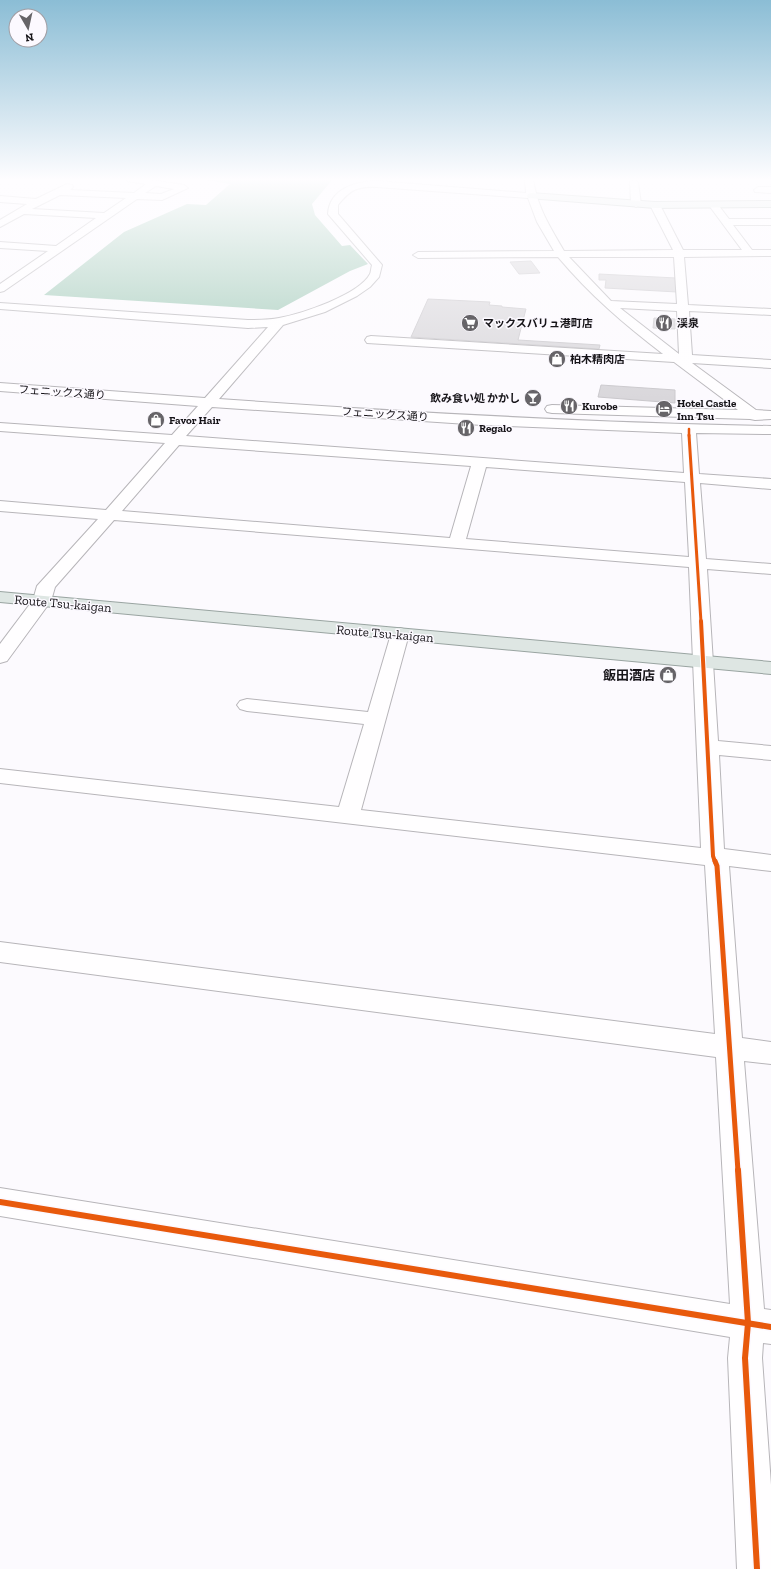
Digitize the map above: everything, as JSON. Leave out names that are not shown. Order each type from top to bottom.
[{"type":"main road","name":"Route Tsu-kaigan","points":[[0,597],[771,668]]},
{"type":"street","points":[[2,286],[53,252]]},
{"type":"street","points":[[0,306],[248,324],[278,323],[320,311],[366,286],[375,277],[378,271],[377,265],[366,252]]},
{"type":"street","points":[[749,252],[752,256]]},
{"type":"street","points":[[678,253],[683,307],[682,359]]},
{"type":"street","points":[[418,254],[678,253],[752,256],[771,253]]},
{"type":"street","points":[[561,254],[581,278],[635,327],[682,359],[771,429]]},
{"type":"street","points":[[608,304],[771,312]]},
{"type":"street","points":[[0,657],[42,601],[46,586],[221,390],[278,323]]},
{"type":"street","points":[[371,340],[771,364]]},
{"type":"street","name":"フェニックス通り","points":[[0,375],[102,382]]},
{"type":"street","name":"フェニックス通り","points":[[0,387],[470,419],[689,429],[771,429]]},
{"type":"street","points":[[205,389],[236,391]]},
{"type":"street","points":[[538,408],[771,415]]},
{"type":"street","points":[[0,427],[771,484]]},
{"type":"street","points":[[689,429],[704,662],[713,857],[716,866],[728,1047],[759,1325],[745,1358],[757,1569]]},
{"type":"street","points":[[457,543],[480,462]]},
{"type":"street","points":[[0,506],[771,569]]},
{"type":"street","points":[[348,816],[400,634]]},
{"type":"street","points":[[247,705],[375,720]]},
{"type":"street","points":[[708,747],[771,753]]},
{"type":"street","points":[[0,776],[713,857],[771,862]]},
{"type":"street","points":[[0,952],[771,1053]]},
{"type":"street","points":[[0,1202],[759,1325]]},
{"type":"shaded area","points":[[98,252],[357,252],[368,264],[350,271],[278,310],[44,295]]},
{"type":"building","points":[[531,261],[540,273],[519,274],[510,262]]},
{"type":"building","points":[[599,274],[676,278],[677,292],[605,288],[606,280],[599,280]]},
{"type":"building","name":"マックスバリュ港町店","points":[[428,299],[490,302],[489,305],[526,309],[518,340],[600,345],[599,349],[411,337]]},
{"type":"building","name":"渓泉","points":[[654,318],[675,319],[675,329],[653,328]]},
{"type":"building","points":[[601,385],[675,390],[675,403],[598,397]]},
{"type":"cycle path","points":[[689,429],[704,662],[713,856],[717,866],[748,1323],[745,1358],[757,1569]]},
{"type":"cycle path","points":[[0,1202],[771,1327]]},
{"type":"place","name":"マックスバリュ港町店","points":[[470,323]]},
{"type":"place","name":"渓泉","points":[[664,323]]},
{"type":"place","name":"柏木精肉店","points":[[557,359]]},
{"type":"place","name":"飲み食い処 かかし","points":[[533,398]]},
{"type":"place","name":"Kurobe","points":[[569,406]]},
{"type":"place","name":"Hotel Castle Inn Tsu","points":[[664,409]]},
{"type":"place","name":"Favor Hair","points":[[156,420]]},
{"type":"place","name":"Regalo","points":[[466,428]]},
{"type":"place","name":"飯田酒店","points":[[668,675]]}]
